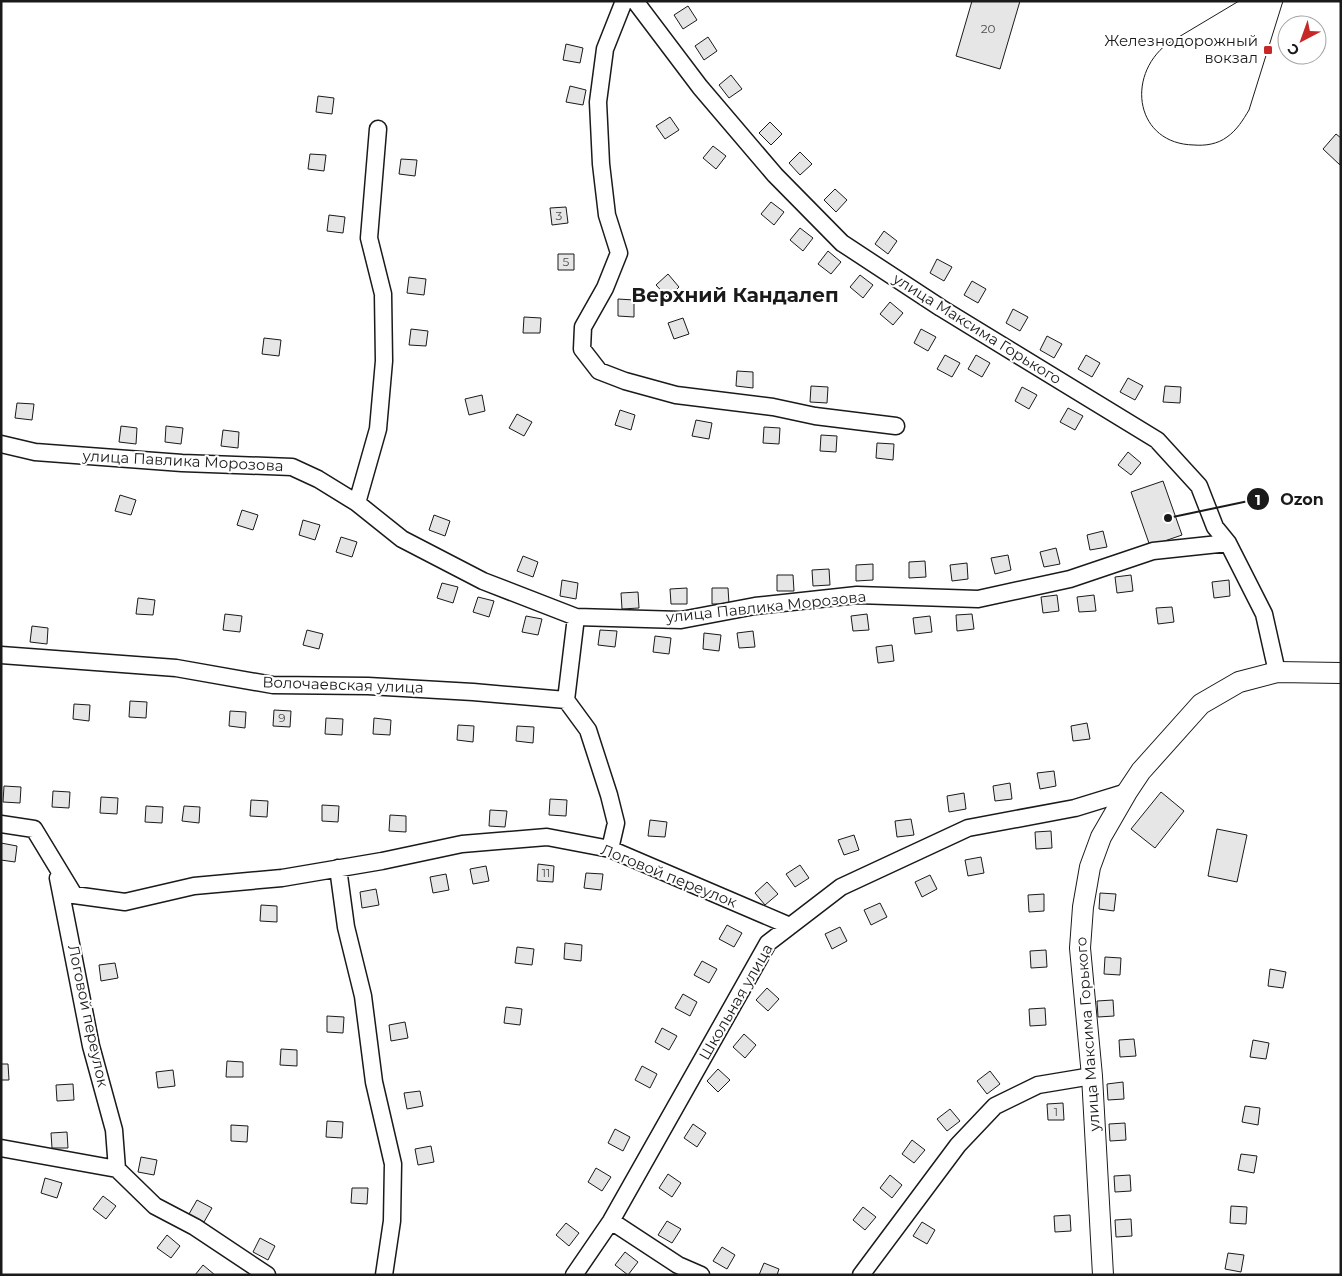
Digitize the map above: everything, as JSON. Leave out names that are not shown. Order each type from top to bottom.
[{"type":"street","points":[[624,1],[605,49],[598,102],[601,164],[607,215],[619,253],[605,288],[583,327],[582,349],[599,370],[625,381],[676,395],[773,407],[815,416],[896,426]]},
{"type":"street","name":"улица Максима Горького","points":[[635,1],[700,87],[775,175],[842,242],[941,308],[1157,440],[1200,486],[1215,527],[1228,542],[1264,614],[1277,672]]},
{"type":"street","points":[[357,503],[378,429],[384,361],[383,294],[369,238],[378,129]]},
{"type":"street","name":"улица Павлика Морозова","points":[[1,444],[35,452],[182,463],[292,467],[318,479],[357,503],[402,539],[482,581],[576,617],[681,620],[755,606],[857,595],[978,599],[1070,580],[1153,551],[1228,542]]},
{"type":"street","points":[[576,617],[566,700],[588,730],[609,795],[616,823],[610,849]]},
{"type":"street","name":"Волочаевская улица","points":[[1,655],[176,668],[273,685],[368,686],[566,700]]},
{"type":"street","name":"улица Максима Горького","points":[[1103,1275],[1092,1076],[1080,948],[1083,907],[1090,867],[1101,836],[1141,771],[1201,704],[1239,682],[1277,672],[1341,673]]},
{"type":"street","name":"Школьная улица","points":[[574,1275],[611,1221],[768,943],[841,887],[968,828],[1075,808],[1127,792]]},
{"type":"street","name":"Логовой переулок","points":[[1,824],[34,829],[74,895],[125,902],[194,886],[282,878],[462,844],[547,837],[610,849],[790,926]]},
{"type":"street","name":"Логовой переулок","points":[[55,863],[91,1046],[114,1130],[117,1169]]},
{"type":"street","points":[[338,868],[346,927],[363,996],[374,1082],[393,1164],[392,1222],[384,1275]]},
{"type":"street","points":[[861,1275],[958,1145],[995,1106],[1038,1085],[1092,1076]]},
{"type":"street","points":[[1,1148],[117,1169],[155,1206],[196,1227],[267,1275]]},
{"type":"street","points":[[611,1221],[678,1265],[701,1275]]},
{"type":"building","points":[[972,1],[1020,1],[1000,69],[956,56]]},
{"type":"building","points":[[688,6],[697,20],[683,29],[674,15]]},
{"type":"building","points":[[708,37],[717,51],[704,60],[695,46]]},
{"type":"building","points":[[566,44],[583,48],[580,63],[563,60]]},
{"type":"building","points":[[731,75],[742,89],[729,98],[719,85]]},
{"type":"building","points":[[570,86],[586,90],[583,105],[566,102]]},
{"type":"building","points":[[318,96],[334,98],[332,114],[316,112]]},
{"type":"building","points":[[670,117],[679,130],[665,139],[656,126]]},
{"type":"building","points":[[770,122],[782,134],[771,145],[759,133]]},
{"type":"building","points":[[1336,134],[1341,138],[1340,165],[1323,149]]},
{"type":"building","points":[[713,146],[726,156],[716,169],[703,158]]},
{"type":"building","points":[[800,152],[812,164],[800,175],[789,163]]},
{"type":"building","points":[[310,154],[326,155],[324,171],[308,169]]},
{"type":"building","points":[[401,159],[417,160],[415,176],[399,174]]},
{"type":"building","points":[[835,189],[847,200],[836,212],[824,200]]},
{"type":"building","points":[[771,202],[784,212],[774,225],[761,214]]},
{"type":"building","points":[[566,207],[568,223],[552,225],[550,208]]},
{"type":"building","points":[[329,215],[345,217],[343,233],[327,231]]},
{"type":"building","points":[[800,228],[813,238],[803,251],[790,240]]},
{"type":"building","points":[[884,231],[897,241],[888,254],[875,244]]},
{"type":"building","points":[[828,251],[841,262],[831,274],[818,264]]},
{"type":"building","points":[[558,254],[574,254],[574,270],[558,270]]},
{"type":"building","points":[[937,259],[952,267],[944,281],[930,273]]},
{"type":"building","points":[[668,274],[679,287],[668,298],[656,285]]},
{"type":"building","points":[[860,275],[873,285],[863,298],[850,287]]},
{"type":"building","points":[[409,277],[426,279],[424,295],[407,293]]},
{"type":"building","points":[[972,281],[986,289],[978,303],[964,295]]},
{"type":"building","points":[[618,299],[634,300],[634,317],[618,316]]},
{"type":"building","points":[[890,302],[903,313],[893,325],[880,314]]},
{"type":"building","points":[[1013,309],[1028,317],[1020,331],[1006,323]]},
{"type":"building","points":[[524,317],[541,318],[540,333],[523,333]]},
{"type":"building","points":[[683,318],[689,334],[674,339],[668,323]]},
{"type":"building","points":[[411,329],[428,331],[426,346],[409,345]]},
{"type":"building","points":[[921,329],[936,337],[928,351],[914,343]]},
{"type":"building","points":[[1047,336],[1062,344],[1054,358],[1040,350]]},
{"type":"building","points":[[264,338],[281,340],[279,356],[262,354]]},
{"type":"building","points":[[945,355],[960,363],[952,377],[937,369]]},
{"type":"building","points":[[976,355],[990,363],[982,377],[968,369]]},
{"type":"building","points":[[1086,355],[1100,363],[1092,377],[1078,369]]},
{"type":"building","points":[[737,371],[753,372],[753,388],[736,386]]},
{"type":"building","points":[[1128,378],[1143,386],[1135,400],[1120,392]]},
{"type":"building","points":[[811,386],[828,387],[827,403],[810,402]]},
{"type":"building","points":[[1165,386],[1181,387],[1180,403],[1163,402]]},
{"type":"building","points":[[1022,387],[1037,395],[1029,409],[1015,401]]},
{"type":"building","points":[[482,395],[485,411],[469,415],[465,399]]},
{"type":"building","points":[[17,403],[34,404],[32,420],[15,418]]},
{"type":"building","points":[[1068,408],[1083,416],[1075,430],[1060,422]]},
{"type":"building","points":[[620,410],[635,415],[631,430],[615,425]]},
{"type":"building","points":[[517,414],[532,422],[524,436],[509,428]]},
{"type":"building","points":[[696,420],[712,423],[709,439],[692,436]]},
{"type":"building","points":[[121,426],[137,428],[136,444],[119,442]]},
{"type":"building","points":[[166,426],[183,428],[181,444],[165,442]]},
{"type":"building","points":[[764,427],[780,428],[779,444],[763,443]]},
{"type":"building","points":[[223,430],[239,432],[238,448],[221,446]]},
{"type":"building","points":[[821,435],[837,436],[836,452],[820,451]]},
{"type":"building","points":[[877,443],[894,444],[893,460],[876,458]]},
{"type":"building","points":[[1128,452],[1141,463],[1131,475],[1118,465]]},
{"type":"building","points":[[1163,481],[1182,535],[1150,546],[1131,492]]},
{"type":"building","points":[[120,495],[136,500],[131,515],[115,511]]},
{"type":"building","points":[[242,510],[258,515],[253,530],[237,525]]},
{"type":"building","points":[[434,515],[450,521],[445,536],[429,530]]},
{"type":"building","points":[[303,520],[320,525],[315,540],[299,535]]},
{"type":"building","points":[[1103,531],[1107,547],[1090,550],[1087,535]]},
{"type":"building","points":[[341,537],[357,542],[352,557],[336,552]]},
{"type":"building","points":[[1056,548],[1060,564],[1044,567],[1040,552]]},
{"type":"building","points":[[1008,555],[1011,570],[995,574],[991,558]]},
{"type":"building","points":[[523,556],[538,562],[533,577],[517,571]]},
{"type":"building","points":[[925,561],[926,577],[909,578],[909,562]]},
{"type":"building","points":[[967,563],[968,579],[952,581],[950,565]]},
{"type":"building","points":[[873,564],[873,580],[856,581],[856,565]]},
{"type":"building","points":[[829,569],[830,585],[813,586],[812,570]]},
{"type":"building","points":[[777,575],[793,575],[794,591],[777,591]]},
{"type":"building","points":[[1131,575],[1133,591],[1117,593],[1115,577]]},
{"type":"building","points":[[562,580],[578,583],[576,599],[560,596]]},
{"type":"building","points":[[1229,580],[1230,596],[1214,598],[1212,582]]},
{"type":"building","points":[[442,583],[458,587],[453,603],[437,598]]},
{"type":"building","points":[[687,588],[687,604],[671,604],[670,589]]},
{"type":"building","points":[[712,588],[728,588],[729,604],[712,604]]},
{"type":"building","points":[[638,592],[639,608],[622,609],[621,593]]},
{"type":"building","points":[[1057,595],[1059,611],[1043,613],[1041,597]]},
{"type":"building","points":[[1094,595],[1096,611],[1079,612],[1077,597]]},
{"type":"building","points":[[478,597],[494,601],[489,617],[473,612]]},
{"type":"building","points":[[138,598],[155,600],[153,615],[136,614]]},
{"type":"building","points":[[1172,607],[1174,622],[1158,624],[1156,608]]},
{"type":"building","points":[[225,614],[242,616],[240,632],[223,630]]},
{"type":"building","points":[[867,614],[869,630],[853,631],[851,616]]},
{"type":"building","points":[[972,614],[974,629],[957,631],[956,615]]},
{"type":"building","points":[[526,616],[542,619],[538,635],[522,632]]},
{"type":"building","points":[[930,616],[932,632],[915,634],[913,618]]},
{"type":"building","points":[[32,626],[48,628],[47,644],[30,642]]},
{"type":"building","points":[[307,630],[323,634],[319,649],[303,645]]},
{"type":"building","points":[[600,630],[617,631],[615,647],[598,645]]},
{"type":"building","points":[[753,631],[755,647],[739,648],[737,633]]},
{"type":"building","points":[[704,633],[721,635],[719,651],[703,649]]},
{"type":"building","points":[[655,636],[671,638],[669,654],[653,652]]},
{"type":"building","points":[[892,645],[894,661],[878,663],[876,647]]},
{"type":"building","points":[[130,701],[147,702],[146,718],[129,717]]},
{"type":"building","points":[[74,704],[90,705],[89,721],[73,719]]},
{"type":"building","points":[[274,710],[291,711],[290,727],[273,726]]},
{"type":"building","points":[[230,711],[246,712],[245,728],[229,726]]},
{"type":"building","points":[[326,718],[343,719],[342,735],[325,734]]},
{"type":"building","points":[[374,718],[391,720],[390,735],[373,734]]},
{"type":"building","points":[[1087,723],[1090,739],[1073,741],[1071,726]]},
{"type":"building","points":[[458,725],[474,726],[473,742],[457,740]]},
{"type":"building","points":[[517,726],[534,727],[533,743],[516,741]]},
{"type":"building","points":[[1054,771],[1056,786],[1040,789],[1037,773]]},
{"type":"building","points":[[1010,783],[1012,799],[995,801],[993,786]]},
{"type":"building","points":[[4,786],[21,787],[20,803],[3,802]]},
{"type":"building","points":[[53,791],[70,792],[69,808],[52,807]]},
{"type":"building","points":[[1161,792],[1184,811],[1155,848],[1131,829]]},
{"type":"building","points":[[964,793],[966,809],[949,812],[947,796]]},
{"type":"building","points":[[101,797],[118,798],[117,814],[100,813]]},
{"type":"building","points":[[550,799],[567,800],[566,816],[549,815]]},
{"type":"building","points":[[251,800],[268,801],[267,817],[250,816]]},
{"type":"building","points":[[322,805],[339,806],[338,822],[322,821]]},
{"type":"building","points":[[146,806],[163,807],[162,823],[145,822]]},
{"type":"building","points":[[184,806],[200,807],[199,823],[182,821]]},
{"type":"building","points":[[490,810],[507,811],[505,827],[489,826]]},
{"type":"building","points":[[390,815],[406,816],[406,832],[389,831]]},
{"type":"building","points":[[911,819],[914,835],[897,837],[895,821]]},
{"type":"building","points":[[650,820],[667,822],[665,837],[648,836]]},
{"type":"building","points":[[1217,829],[1247,835],[1237,882],[1208,876]]},
{"type":"building","points":[[1051,831],[1052,848],[1036,849],[1035,832]]},
{"type":"building","points":[[854,835],[859,850],[844,855],[838,840]]},
{"type":"building","points":[[1,843],[17,846],[15,862],[1,860]]},
{"type":"building","points":[[981,857],[984,873],[968,876],[965,860]]},
{"type":"building","points":[[538,864],[554,866],[553,882],[537,881]]},
{"type":"building","points":[[800,865],[809,878],[795,887],[786,874]]},
{"type":"building","points":[[486,866],[489,881],[473,884],[470,869]]},
{"type":"building","points":[[586,873],[603,874],[601,890],[584,888]]},
{"type":"building","points":[[446,874],[449,890],[433,893],[430,877]]},
{"type":"building","points":[[930,875],[937,889],[922,897],[915,882]]},
{"type":"building","points":[[767,882],[778,894],[765,905],[755,893]]},
{"type":"building","points":[[376,889],[379,905],[362,908],[360,892]]},
{"type":"building","points":[[1100,893],[1116,894],[1114,911],[1099,909]]},
{"type":"building","points":[[1044,894],[1044,911],[1029,912],[1028,895]]},
{"type":"building","points":[[880,903],[887,917],[871,925],[864,910]]},
{"type":"building","points":[[261,905],[277,906],[277,922],[260,921]]},
{"type":"building","points":[[727,925],[742,933],[734,947],[719,939]]},
{"type":"building","points":[[840,927],[847,941],[832,949],[825,934]]},
{"type":"building","points":[[565,943],[582,945],[581,961],[564,959]]},
{"type":"building","points":[[517,947],[534,949],[532,965],[515,963]]},
{"type":"building","points":[[1046,950],[1047,967],[1031,968],[1030,951]]},
{"type":"building","points":[[1105,957],[1121,958],[1120,975],[1104,974]]},
{"type":"building","points":[[702,961],[717,969],[709,983],[694,975]]},
{"type":"building","points":[[115,963],[118,978],[101,981],[99,965]]},
{"type":"building","points":[[1270,969],[1286,972],[1283,988],[1268,986]]},
{"type":"building","points":[[767,988],[779,999],[768,1011],[756,1000]]},
{"type":"building","points":[[683,994],[697,1002],[690,1016],[675,1008]]},
{"type":"building","points":[[1113,1000],[1114,1016],[1098,1017],[1097,1001]]},
{"type":"building","points":[[506,1007],[522,1009],[520,1025],[504,1023]]},
{"type":"building","points":[[1045,1008],[1046,1025],[1030,1026],[1029,1009]]},
{"type":"building","points":[[327,1016],[344,1017],[343,1033],[327,1032]]},
{"type":"building","points":[[405,1022],[408,1038],[391,1041],[389,1025]]},
{"type":"building","points":[[662,1028],[677,1036],[669,1050],[655,1042]]},
{"type":"building","points":[[744,1034],[756,1045],[745,1058],[733,1047]]},
{"type":"building","points":[[1134,1039],[1136,1056],[1120,1057],[1119,1040]]},
{"type":"building","points":[[1253,1040],[1269,1043],[1266,1059],[1250,1057]]},
{"type":"building","points":[[281,1049],[297,1050],[297,1066],[280,1065]]},
{"type":"building","points":[[227,1061],[243,1062],[243,1077],[226,1077]]},
{"type":"building","points":[[1,1064],[8,1064],[9,1080],[1,1080]]},
{"type":"building","points":[[642,1066],[657,1074],[650,1088],[635,1080]]},
{"type":"building","points":[[718,1069],[730,1080],[718,1092],[707,1081]]},
{"type":"building","points":[[173,1070],[175,1086],[158,1088],[156,1072]]},
{"type":"building","points":[[990,1071],[1000,1084],[987,1094],[977,1081]]},
{"type":"building","points":[[1123,1082],[1124,1099],[1108,1100],[1107,1084]]},
{"type":"building","points":[[73,1084],[74,1100],[57,1101],[56,1085]]},
{"type":"building","points":[[420,1091],[423,1106],[407,1109],[404,1093]]},
{"type":"building","points":[[1063,1103],[1064,1120],[1048,1120],[1047,1104]]},
{"type":"building","points":[[1245,1106],[1260,1108],[1258,1125],[1242,1122]]},
{"type":"building","points":[[950,1109],[960,1121],[947,1131],[937,1119]]},
{"type":"building","points":[[327,1121],[343,1122],[342,1138],[326,1137]]},
{"type":"building","points":[[1125,1123],[1126,1140],[1110,1141],[1109,1124]]},
{"type":"building","points":[[693,1124],[706,1133],[697,1147],[684,1138]]},
{"type":"building","points":[[231,1125],[248,1126],[247,1142],[231,1141]]},
{"type":"building","points":[[615,1129],[630,1137],[623,1151],[608,1143]]},
{"type":"building","points":[[67,1132],[68,1148],[52,1148],[51,1133]]},
{"type":"building","points":[[912,1140],[925,1150],[914,1163],[902,1154]]},
{"type":"building","points":[[431,1146],[434,1162],[418,1165],[415,1149]]},
{"type":"building","points":[[1241,1154],[1257,1156],[1254,1173],[1238,1170]]},
{"type":"building","points":[[141,1157],[157,1160],[154,1175],[138,1172]]},
{"type":"building","points":[[596,1168],[611,1177],[602,1191],[588,1182]]},
{"type":"building","points":[[668,1174],[681,1183],[672,1197],[659,1188]]},
{"type":"building","points":[[890,1175],[902,1185],[892,1198],[880,1188]]},
{"type":"building","points":[[1130,1175],[1131,1191],[1115,1192],[1114,1176]]},
{"type":"building","points":[[45,1178],[62,1183],[57,1198],[41,1193]]},
{"type":"building","points":[[352,1188],[368,1188],[367,1204],[351,1203]]},
{"type":"building","points":[[103,1196],[116,1206],[106,1219],[93,1209]]},
{"type":"building","points":[[197,1200],[212,1208],[204,1222],[189,1214]]},
{"type":"building","points":[[1231,1206],[1247,1207],[1246,1224],[1230,1223]]},
{"type":"building","points":[[863,1207],[876,1217],[865,1230],[853,1220]]},
{"type":"building","points":[[1070,1215],[1071,1231],[1055,1232],[1054,1216]]},
{"type":"building","points":[[1131,1219],[1132,1236],[1116,1237],[1115,1220]]},
{"type":"building","points":[[667,1221],[681,1229],[672,1243],[658,1235]]},
{"type":"building","points":[[922,1222],[935,1230],[927,1244],[913,1236]]},
{"type":"building","points":[[566,1223],[579,1233],[569,1246],[556,1235]]},
{"type":"building","points":[[167,1235],[180,1246],[171,1258],[157,1248]]},
{"type":"building","points":[[260,1238],[275,1246],[268,1260],[253,1252]]},
{"type":"building","points":[[722,1247],[735,1255],[727,1269],[713,1261]]},
{"type":"building","points":[[625,1252],[638,1262],[628,1275],[615,1265]]},
{"type":"building","points":[[1228,1253],[1244,1255],[1241,1272],[1225,1269]]},
{"type":"building","points":[[764,1263],[779,1269],[777,1275],[759,1275]]},
{"type":"building","points":[[203,1265],[215,1275],[195,1275]]},
{"type":"tram line","points":[[1239,1],[1167,44],[1154,58],[1145,74],[1142,90],[1143,106],[1149,121],[1159,133],[1174,142],[1194,145],[1211,144],[1227,137],[1240,125],[1249,110],[1283,1]]},
{"type":"place","name":"Железнодорожный вокзал","points":[[1268,50]]},
{"type":"place","name":"Ozon","points":[[1168,518]]},
{"type":"district","name":"Верхний Кандалеп","points":[[735,295]]}]
